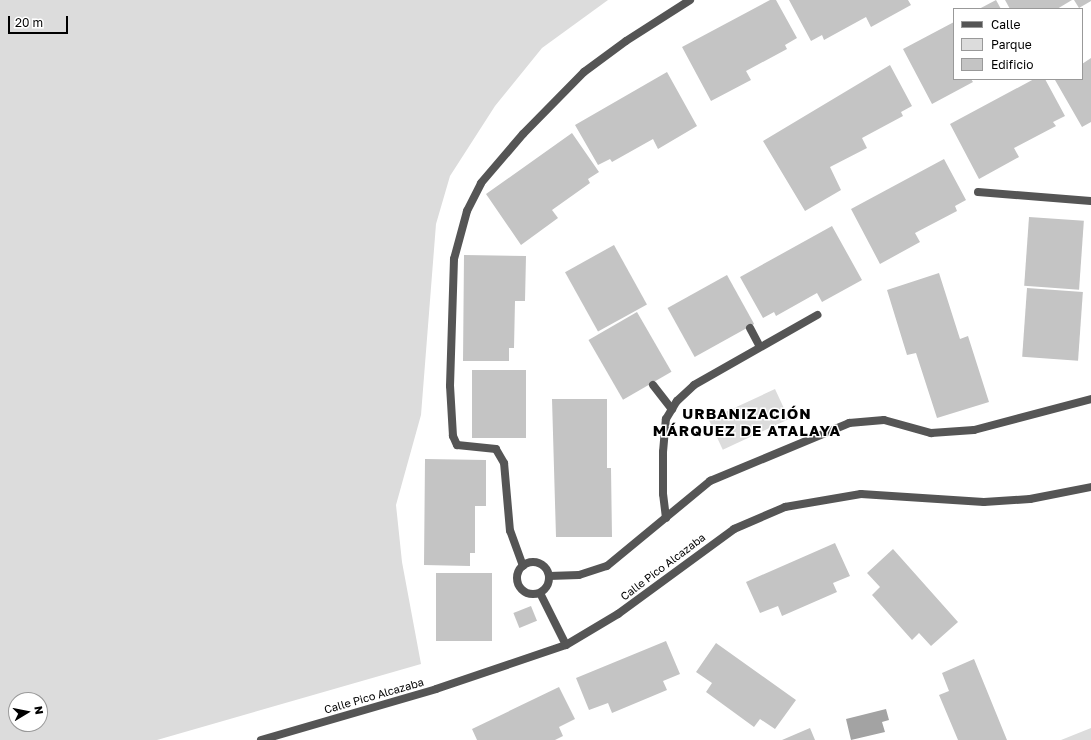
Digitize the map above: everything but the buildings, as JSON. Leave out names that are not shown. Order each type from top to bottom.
[{"type":"street","points":[[523,566],[510,531],[504,463],[496,449],[457,446],[453,436],[450,386],[454,259],[467,211],[481,183],[523,134],[584,72],[626,41],[690,0]]},
{"type":"street","points":[[978,192],[1091,200]]},
{"type":"street","points":[[666,518],[663,494],[663,452],[666,420],[672,409],[694,385],[760,346],[817,315]]},
{"type":"street","points":[[750,328],[760,346]]},
{"type":"street","points":[[652,385],[672,409]]},
{"type":"street","points":[[549,576],[579,575],[607,566],[710,481],[849,423],[884,420],[931,433],[974,430],[1091,399]]},
{"type":"street","name":"Calle Pico Alcazaba","points":[[261,740],[436,689],[566,645],[618,614],[734,529],[785,507],[861,494],[984,502],[1030,499],[1091,487]]},
{"type":"street","points":[[531,562],[540,564],[549,576],[549,582],[540,593],[526,593],[520,588],[517,574],[523,566],[531,562]]},
{"type":"street","points":[[540,593],[566,645]]},
{"type":"green space","points":[[0,0],[608,0],[542,48],[495,106],[450,176],[436,224],[421,415],[396,505],[402,562],[421,664],[157,740],[0,740]]},
{"type":"green space","points":[[775,389],[789,419],[723,450],[709,420]]},
{"type":"green space","points":[[1091,728],[1091,740],[1061,740]]},
{"type":"shaded area","points":[[886,709],[889,720],[882,722],[885,732],[851,740],[846,719]]},
{"type":"district","name":"URBANIZACIÓN MÁRQUEZ DE ATALAYA","points":[[747,422]]}]
